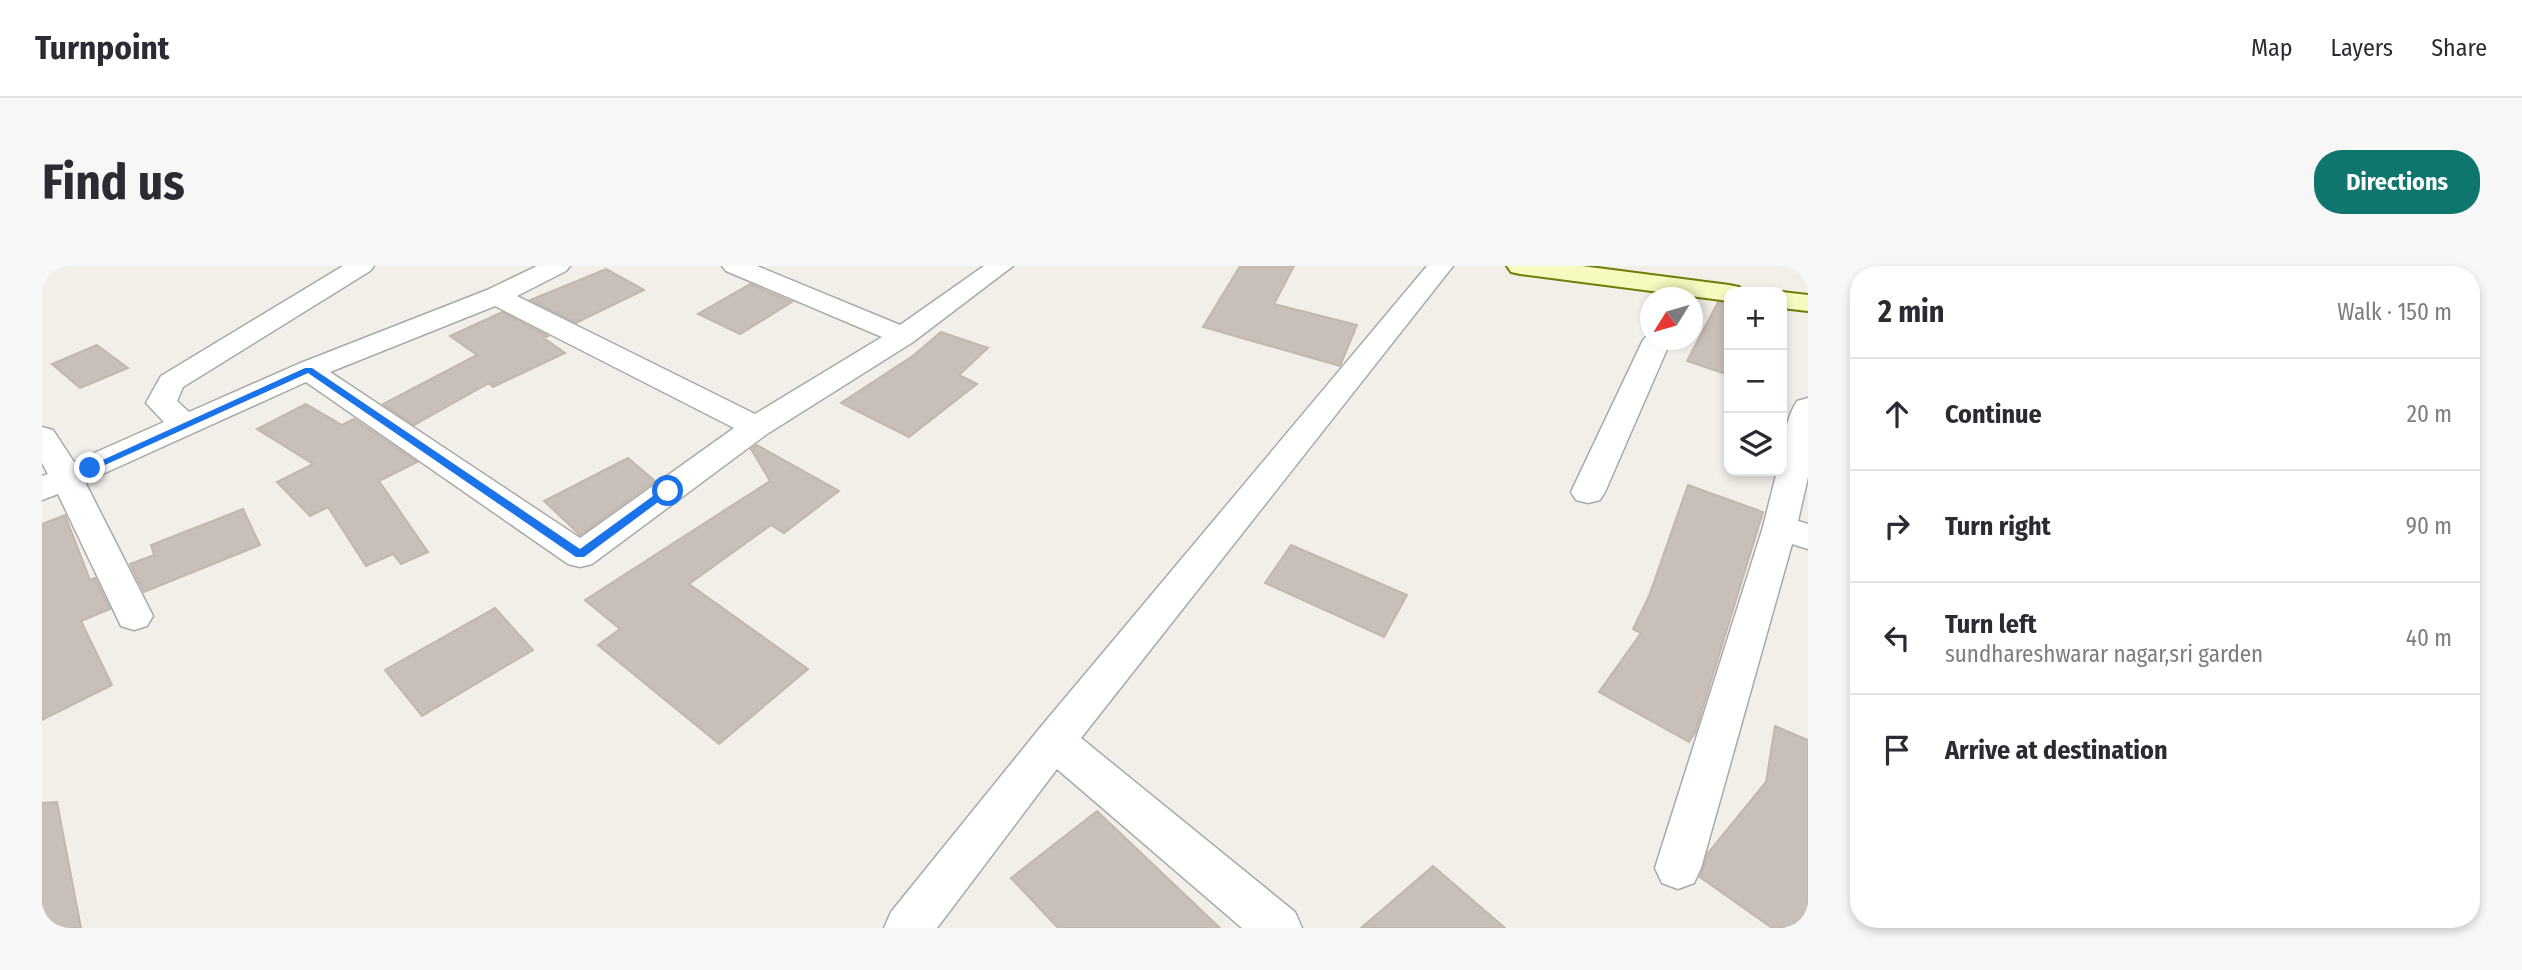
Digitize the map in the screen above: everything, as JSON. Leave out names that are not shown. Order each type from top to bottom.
[{"type":"main road","points":[[1520,266],[1648,287]]},
{"type":"main road","points":[[1703,292],[1724,293]]},
{"type":"main road","points":[[1787,301],[1808,303]]},
{"type":"street","points":[[185,425],[161,403],[171,382],[361,266]]},
{"type":"street","points":[[54,484],[308,370],[496,296],[557,266]]},
{"type":"street","points":[[734,266],[903,336]]},
{"type":"street","points":[[308,370],[580,555],[756,427],[903,336],[1000,266]]},
{"type":"street","points":[[908,928],[1054,741],[1440,266]]},
{"type":"street","points":[[496,296],[756,427]]},
{"type":"street","points":[[1588,492],[1652,350]]},
{"type":"street","points":[[1678,868],[1742,646],[1794,532],[1808,407]]},
{"type":"street","points":[[42,436],[54,484],[134,616]]},
{"type":"street","points":[[1054,741],[1278,928]]},
{"type":"building","points":[[1240,266],[1294,266],[1274,304],[1357,325],[1340,366],[1203,327]]},
{"type":"building","points":[[606,269],[644,290],[576,323],[530,300]]},
{"type":"building","points":[[750,284],[792,302],[740,334],[698,314]]},
{"type":"building","points":[[1718,302],[1724,303],[1724,373],[1687,361],[1693,350],[1703,350],[1703,331]]},
{"type":"building","points":[[502,312],[548,336],[544,338],[565,353],[493,387],[489,383],[414,425],[383,404],[477,355],[450,336]]},
{"type":"building","points":[[941,332],[988,348],[959,375],[977,384],[909,437],[841,403],[914,355]]},
{"type":"building","points":[[97,345],[128,368],[80,388],[52,364]]},
{"type":"building","points":[[306,404],[342,425],[354,419],[417,462],[379,481],[428,552],[401,564],[393,554],[366,566],[328,507],[310,516],[277,482],[313,464],[257,429]]},
{"type":"building","points":[[757,445],[839,491],[784,533],[771,525],[689,584],[808,669],[719,744],[598,645],[620,629],[585,600],[770,481],[751,449]]},
{"type":"building","points":[[628,458],[655,481],[580,535],[544,501]]},
{"type":"building","points":[[1688,485],[1763,512],[1695,733],[1689,742],[1599,692],[1641,633],[1633,629],[1649,596]]},
{"type":"building","points":[[243,509],[260,545],[144,592],[130,564],[154,555],[151,545]]},
{"type":"building","points":[[65,515],[90,580],[95,578],[110,609],[81,621],[112,685],[42,720],[42,524]]},
{"type":"building","points":[[1291,545],[1407,595],[1384,637],[1265,583]]},
{"type":"building","points":[[495,608],[533,650],[422,716],[385,670]]},
{"type":"building","points":[[1775,726],[1808,740],[1808,928],[1772,928],[1700,877],[1708,853],[1766,782]]},
{"type":"building","points":[[57,802],[81,928],[42,928],[42,803]]},
{"type":"building","points":[[1097,811],[1220,928],[1058,928],[1011,878]]},
{"type":"building","points":[[1433,866],[1505,928],[1361,928]]},
{"type":"route","points":[[90,468],[308,370],[580,555],[668,491]]}]
